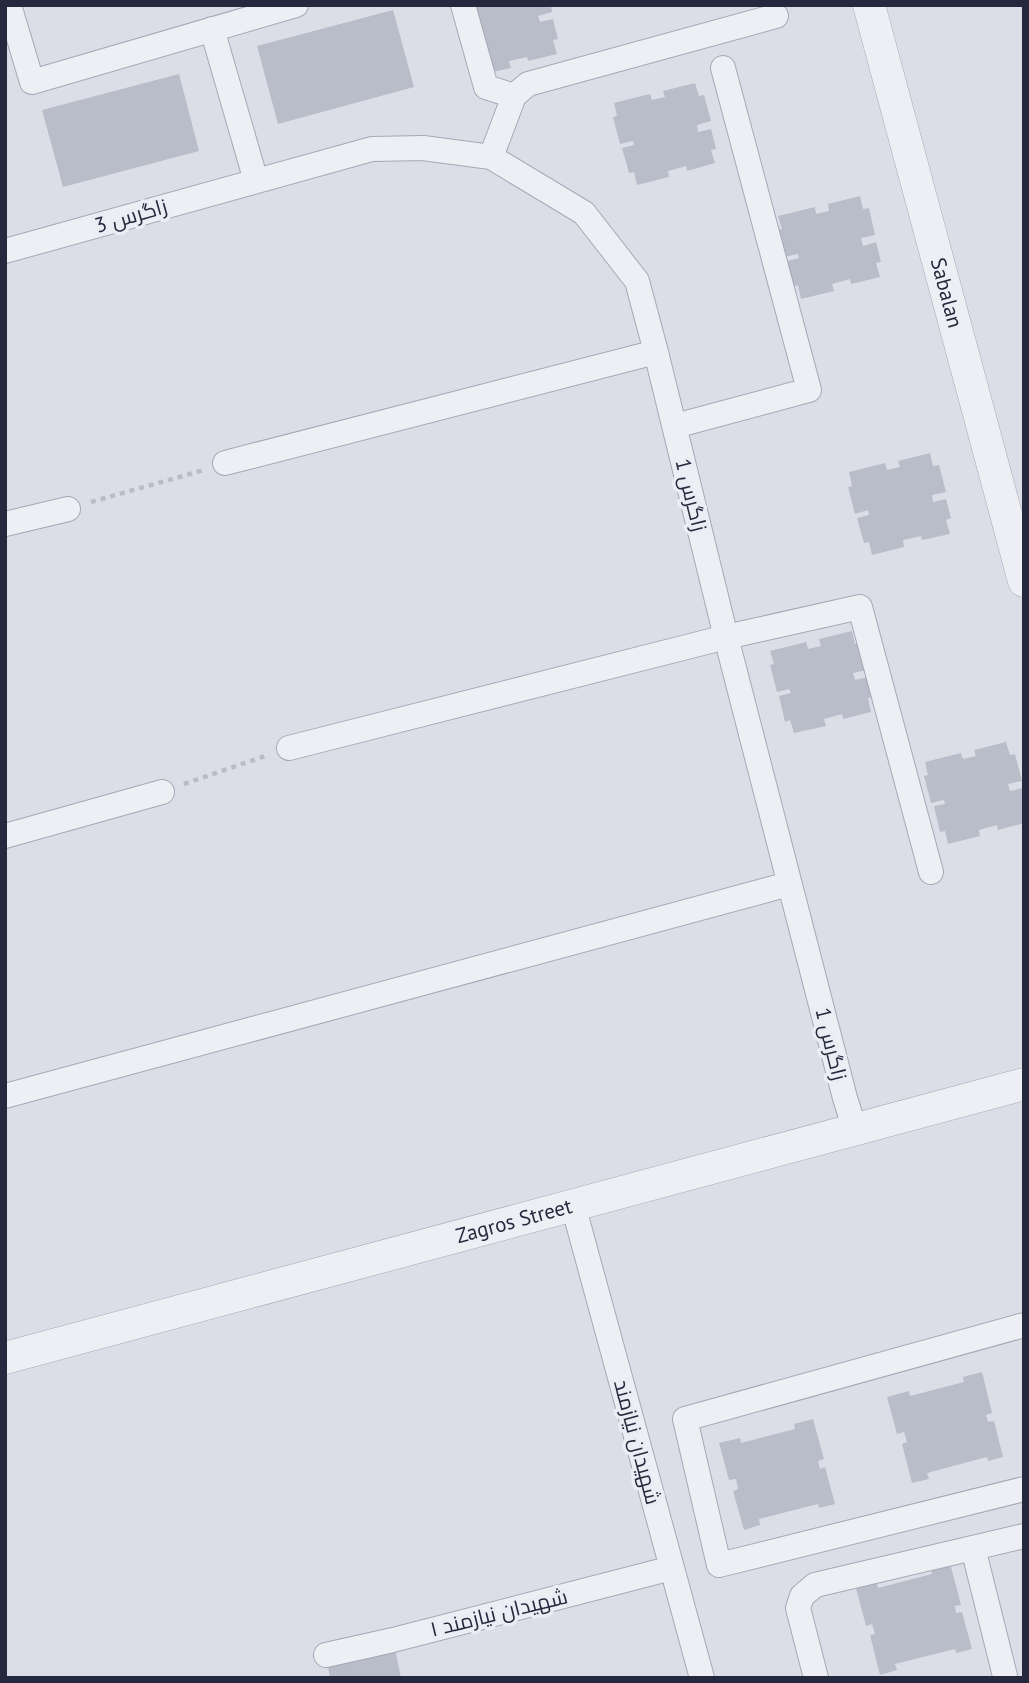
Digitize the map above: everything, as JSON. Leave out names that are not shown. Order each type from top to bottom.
[{"type":"street","points":[[9,5],[32,82],[296,5]]},
{"type":"street","points":[[463,5],[486,88],[514,96]]},
{"type":"street","name":"Sabalan","points":[[869,5],[1024,581]]},
{"type":"street","points":[[491,157],[514,96],[528,84],[776,16]]},
{"type":"street","points":[[212,29],[256,181]]},
{"type":"street","points":[[674,426],[809,390],[723,68]]},
{"type":"street","name":"زاگرس 1","points":[[256,181],[372,149],[423,148],[491,157],[584,212],[637,281],[789,884],[855,1130]]},
{"type":"street","name":"زاگرس 3","points":[[5,251],[256,181]]},
{"type":"street","points":[[225,464],[656,352]]},
{"type":"street","points":[[5,524],[68,509]]},
{"type":"street","points":[[289,748],[726,637],[860,607],[931,872]]},
{"type":"street","points":[[5,836],[162,792]]},
{"type":"street","points":[[5,1096],[789,884]]},
{"type":"street","name":"Zagros Street","points":[[5,1358],[1024,1084]]},
{"type":"street","name":"شهیدان نیازمند","points":[[573,1205],[702,1678]]},
{"type":"street","points":[[1024,1325],[684,1419],[719,1565],[1024,1489]]},
{"type":"street","points":[[816,1678],[798,1608],[802,1596],[815,1585],[1024,1536]]},
{"type":"street","points":[[973,1548],[1008,1675]]},
{"type":"street","name":"شهیدان نیازمند ۱","points":[[326,1655],[672,1568]]},
{"type":"path","points":[[68,509],[225,464]]},
{"type":"path","points":[[162,792],[289,748]]},
{"type":"building","points":[[458,5],[551,5],[552,12],[538,16],[540,22],[553,19],[558,39],[553,40],[557,54],[528,61],[527,57],[509,61],[511,68],[478,75]]},
{"type":"building","points":[[393,10],[414,87],[278,124],[257,46]]},
{"type":"building","points":[[179,74],[199,151],[63,187],[42,110]]},
{"type":"building","points":[[695,83],[699,96],[704,95],[711,121],[697,125],[698,132],[711,129],[716,149],[711,150],[715,163],[687,171],[686,166],[668,171],[669,177],[637,185],[634,172],[629,173],[622,148],[634,145],[633,141],[620,144],[613,117],[617,116],[614,103],[650,94],[652,100],[665,97],[663,91]]},
{"type":"building","points":[[860,196],[863,209],[869,208],[875,235],[861,238],[863,246],[876,242],[881,262],[876,263],[880,277],[851,284],[850,279],[832,284],[834,291],[801,299],[798,285],[793,287],[787,261],[799,258],[798,254],[784,257],[778,216],[815,207],[816,214],[829,211],[828,204]]},
{"type":"building","points":[[930,453],[933,466],[939,465],[946,492],[932,495],[933,502],[946,499],[951,518],[946,520],[950,534],[922,540],[921,536],[903,540],[904,547],[872,555],[869,542],[864,543],[857,518],[869,515],[868,510],[855,514],[848,487],[852,486],[849,472],[885,463],[887,470],[900,467],[898,461]]},
{"type":"building","points":[[852,631],[855,644],[861,643],[867,670],[853,673],[855,680],[868,677],[873,697],[868,698],[871,712],[843,719],[842,714],[824,719],[826,726],[794,733],[790,720],[785,722],[779,696],[791,693],[789,689],[777,692],[770,665],[774,664],[770,651],[806,642],[808,649],[821,646],[819,639]]},
{"type":"building","points":[[1006,742],[1010,755],[1015,754],[1022,781],[1008,784],[1010,791],[1023,788],[1024,823],[998,830],[997,825],[979,830],[980,836],[948,844],[945,831],[940,832],[934,806],[945,804],[944,800],[931,803],[924,776],[928,775],[925,762],[961,753],[963,759],[976,756],[974,750]]},
{"type":"building","points":[[982,1372],[992,1413],[986,1415],[988,1422],[994,1421],[1003,1457],[988,1461],[987,1457],[927,1473],[929,1479],[912,1483],[902,1444],[907,1442],[904,1432],[897,1434],[887,1397],[909,1391],[910,1396],[964,1382],[963,1377]]},
{"type":"building","points":[[813,1419],[824,1459],[818,1461],[820,1469],[825,1467],[835,1504],[819,1508],[818,1504],[759,1519],[760,1525],[744,1530],[733,1491],[738,1489],[736,1479],[729,1480],[719,1443],[740,1438],[741,1443],[795,1429],[794,1424]]},
{"type":"building","points":[[950,1563],[961,1605],[955,1606],[956,1613],[962,1612],[972,1649],[956,1653],[955,1649],[895,1664],[897,1670],[880,1675],[870,1635],[875,1634],[872,1624],[866,1626],[856,1588],[877,1583],[878,1588],[932,1574],[931,1568]]},
{"type":"building","points":[[393,1640],[401,1678],[330,1678],[326,1655]]}]
